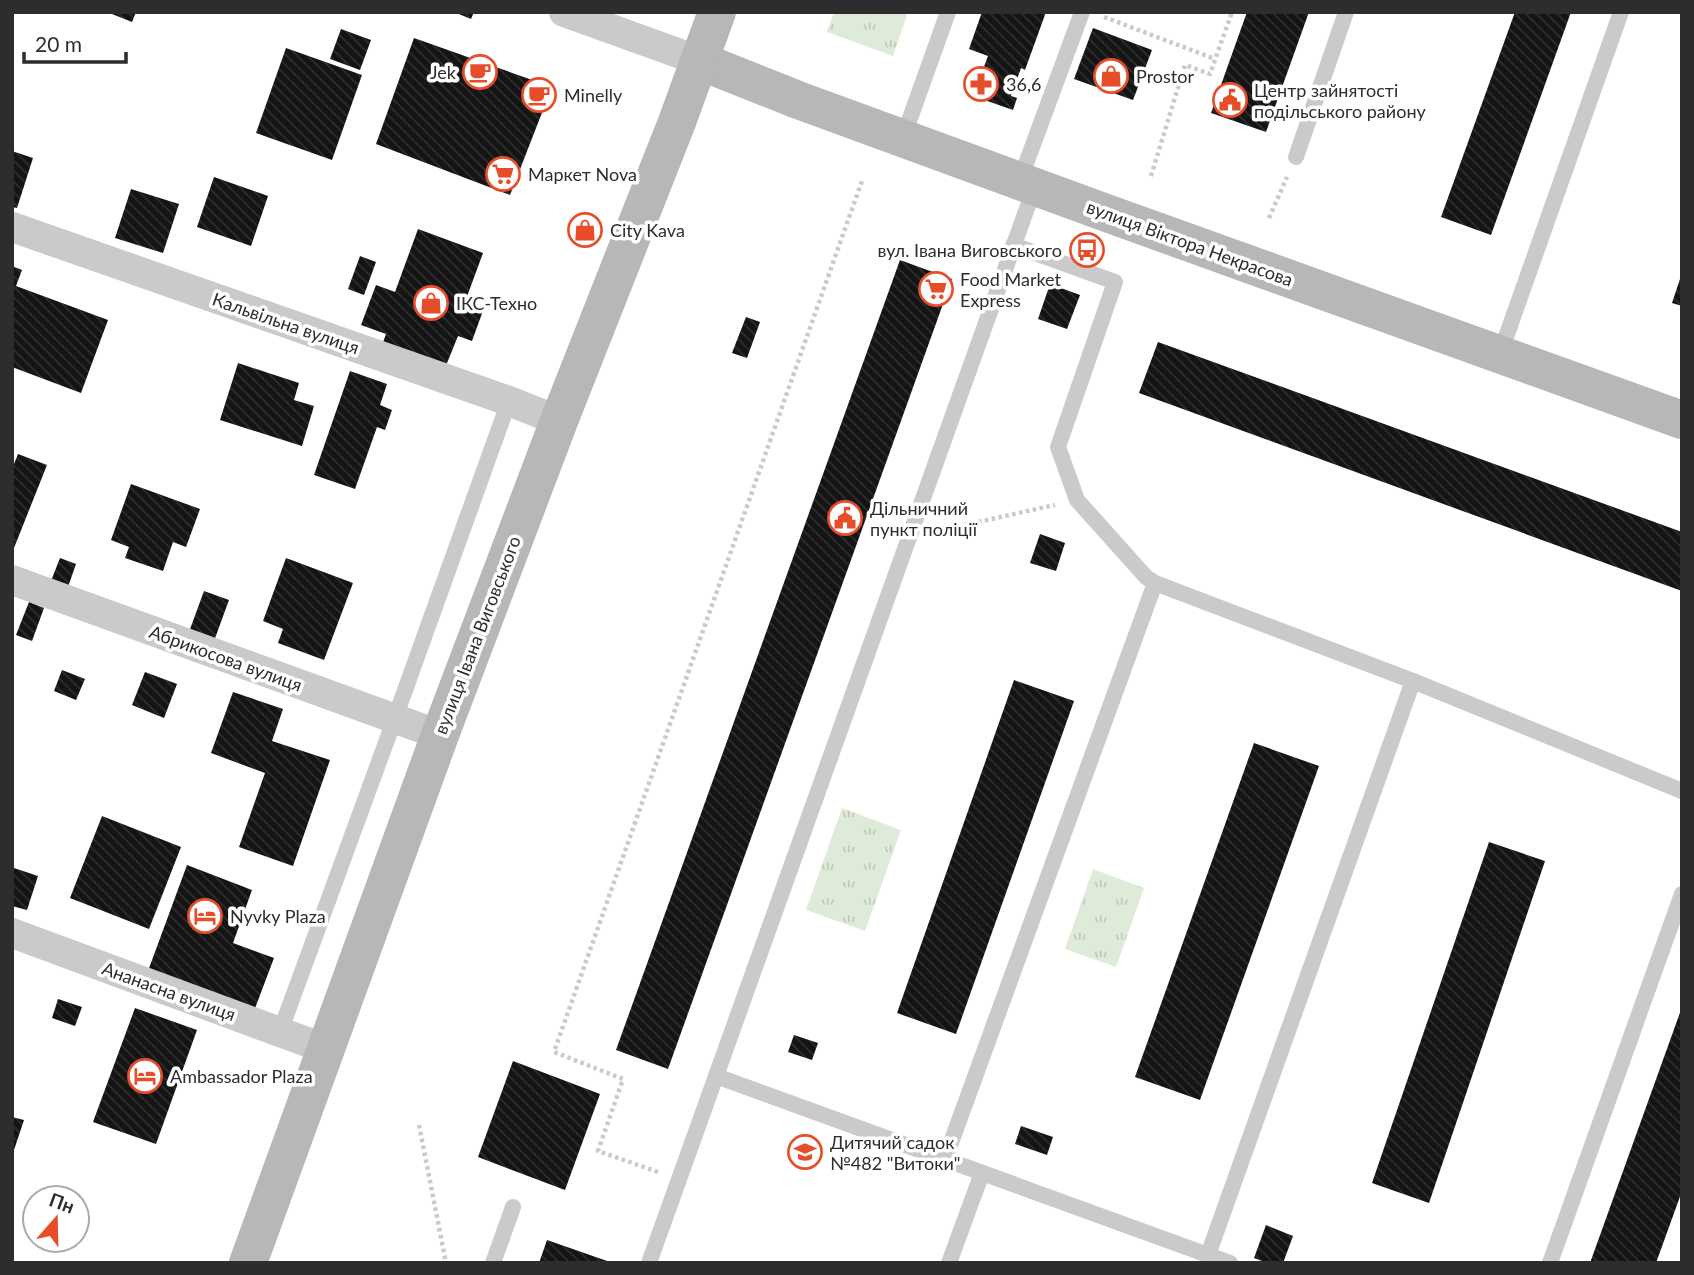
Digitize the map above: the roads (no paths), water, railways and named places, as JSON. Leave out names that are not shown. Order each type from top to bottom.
[{"type":"main road","name":"вулиця Івана Виговського","points":[[248,1263],[440,735],[717,12]]},
{"type":"main road","name":"вулиця Віктора Некрасова","points":[[700,61],[798,100],[1682,419]]},
{"type":"street","points":[[564,12],[700,61]]},
{"type":"street","name":"Кальвільна вулиця","points":[[12,227],[509,401],[559,421]]},
{"type":"street","name":"Абрикосова вулиця","points":[[12,580],[440,735]]},
{"type":"street","name":"Ананасна вулиця","points":[[12,933],[326,1049]]},
{"type":"lane","points":[[903,138],[948,12]]},
{"type":"lane","points":[[649,1263],[1013,246],[1027,183],[1082,12]]},
{"type":"lane","points":[[1296,157],[1346,12]]},
{"type":"lane","points":[[1500,354],[1621,12]]},
{"type":"lane","points":[[1013,246],[1115,282],[1058,447],[1077,500],[1146,577],[1155,583],[1413,681],[1682,791]]},
{"type":"lane","points":[[280,1032],[509,401]]},
{"type":"lane","points":[[945,1159],[1155,583]]},
{"type":"lane","points":[[1208,1255],[1413,681]]},
{"type":"lane","points":[[1550,1263],[1682,894]]},
{"type":"lane","points":[[716,1076],[1230,1263]]},
{"type":"lane","points":[[949,1263],[982,1173]]},
{"type":"lane","points":[[493,1263],[513,1207]]},
{"type":"place","name":"Jek","points":[[480,72]]},
{"type":"place","name":"Prostor","points":[[1111,76]]},
{"type":"place","name":"36,6","points":[[981,84]]},
{"type":"place","name":"Minelly","points":[[539,95]]},
{"type":"place","name":"Центр зайнятості подільського району","points":[[1230,100]]},
{"type":"place","name":"Маркет Nova","points":[[503,174]]},
{"type":"place","name":"City Kava","points":[[585,230]]},
{"type":"place","name":"вул. Івана Виговського","points":[[1087,250]]},
{"type":"place","name":"Food Market Express","points":[[936,289]]},
{"type":"place","name":"ІКС-Техно","points":[[431,303]]},
{"type":"place","name":"Дільничний пункт поліції","points":[[845,518]]},
{"type":"place","name":"Nyvky Plaza","points":[[205,916]]},
{"type":"place","name":"Ambassador Plaza","points":[[145,1076]]},
{"type":"place","name":"Дитячий садок №482 \"Витоки\"","points":[[805,1152]]}]
